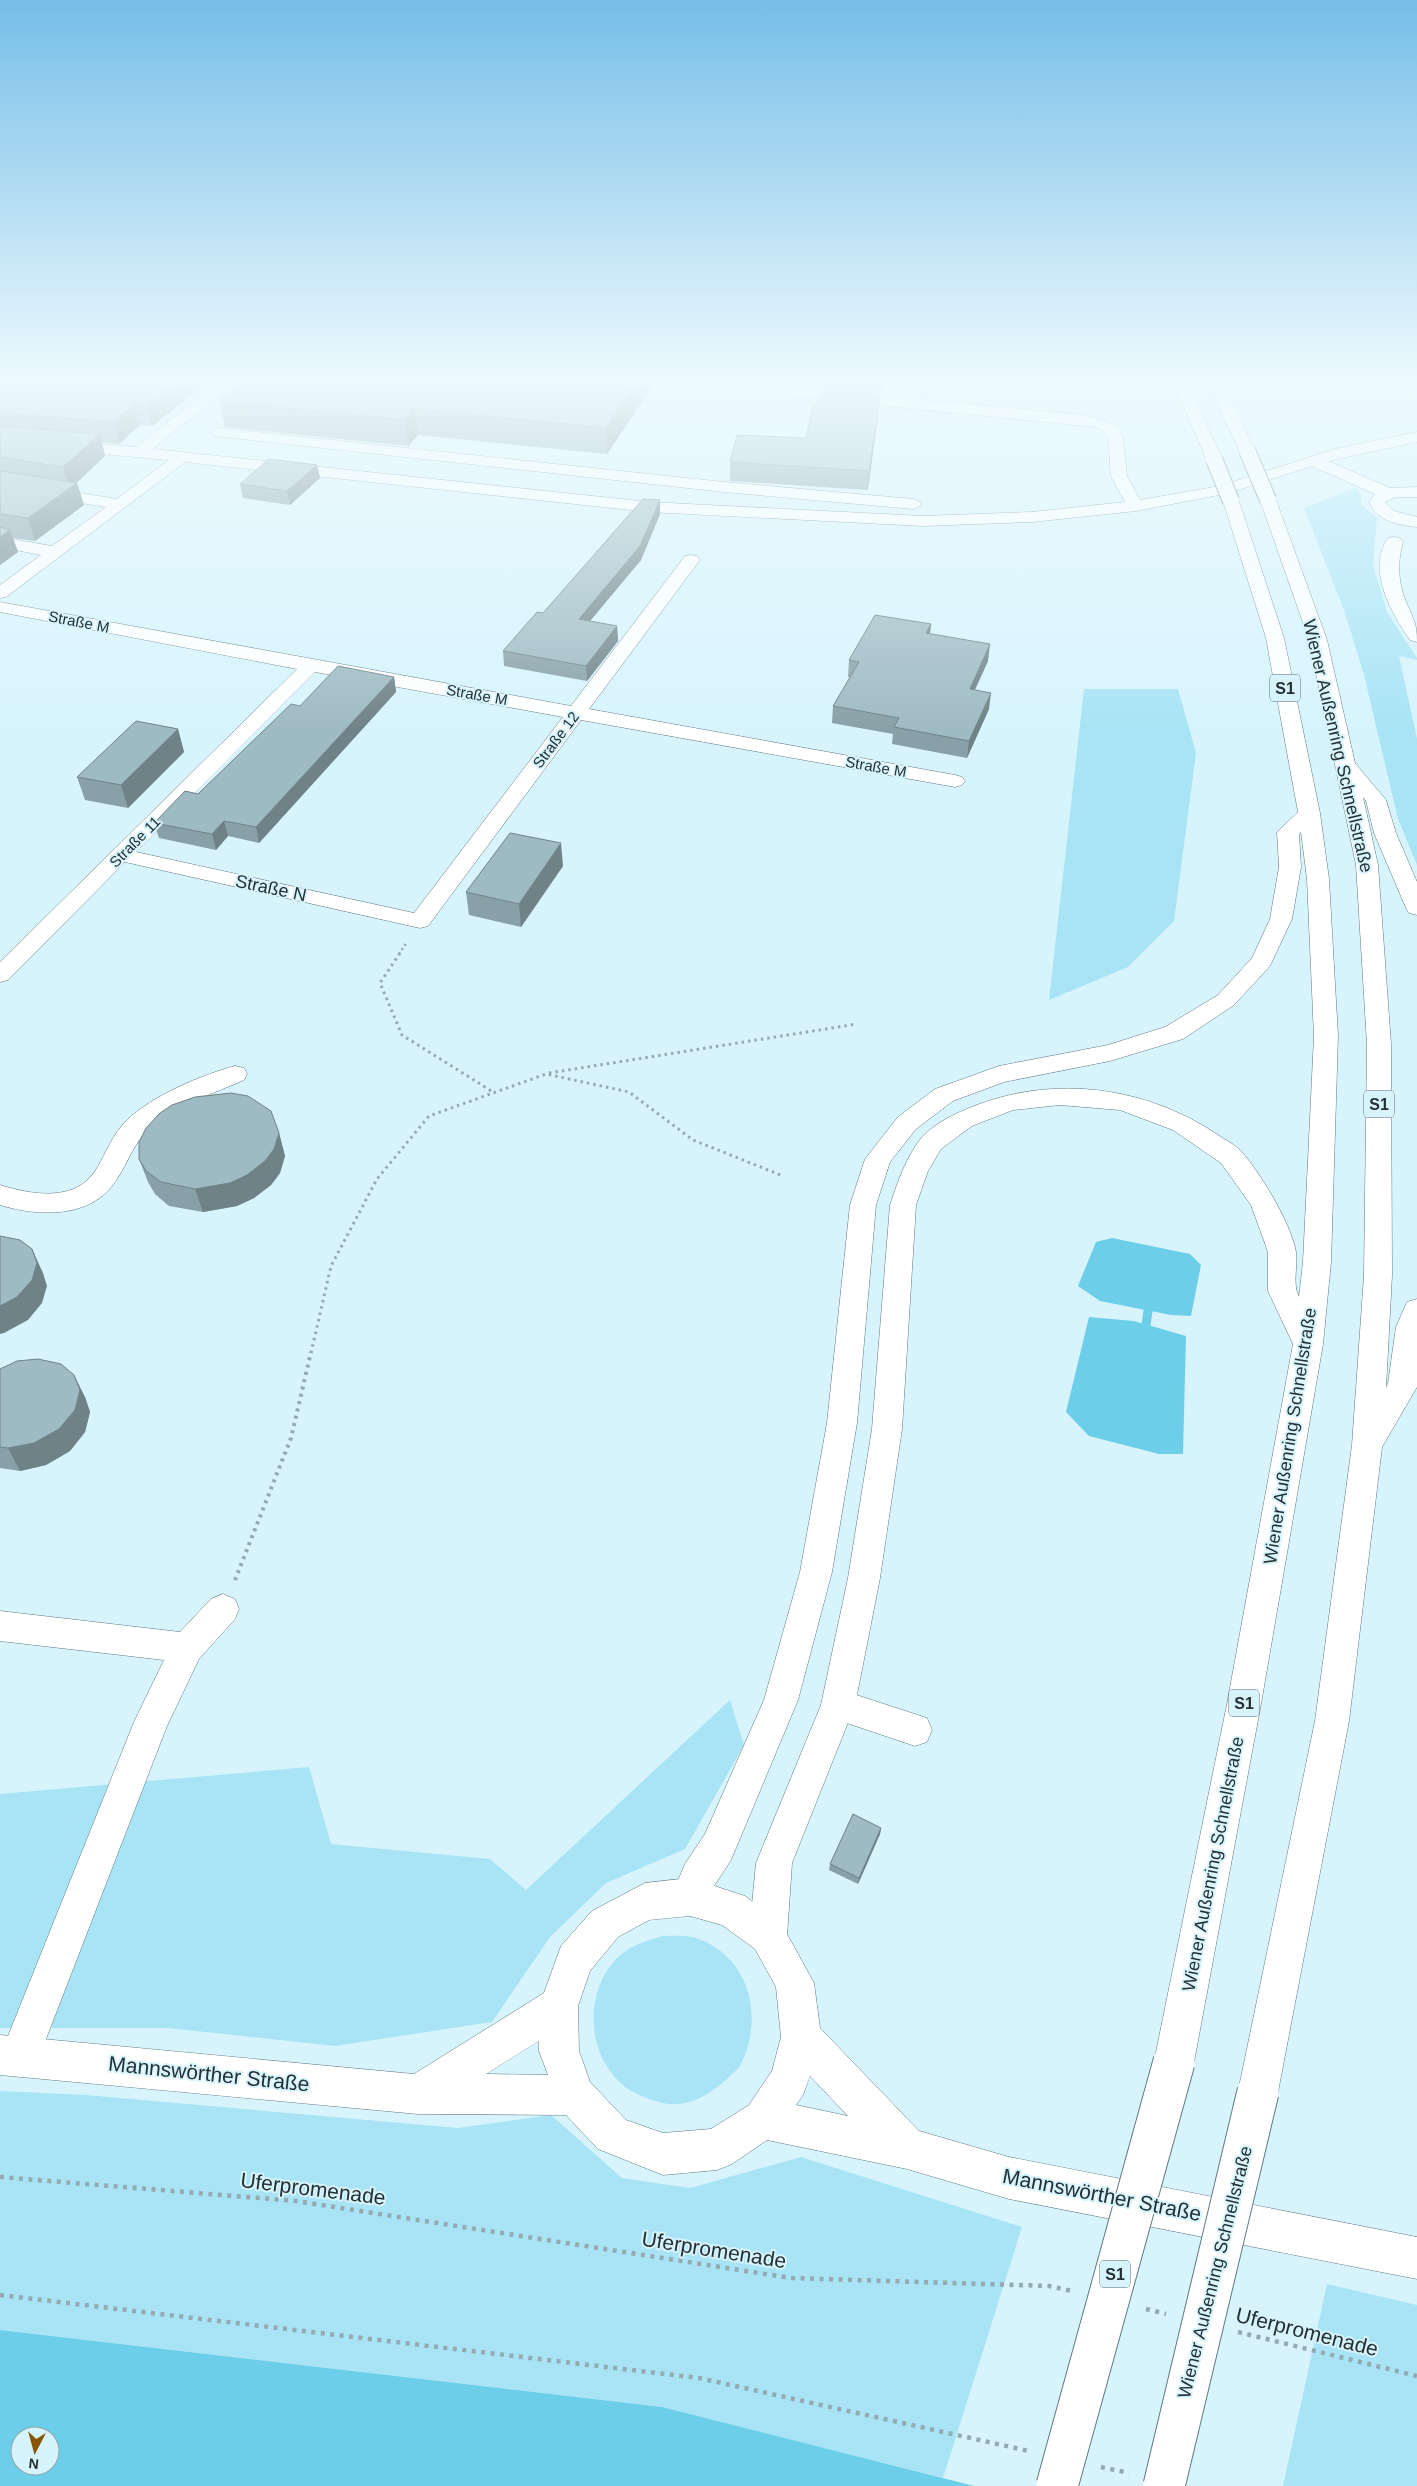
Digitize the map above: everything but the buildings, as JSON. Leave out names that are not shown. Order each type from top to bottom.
[{"type":"main road","points":[[88,499],[119,504]]},
{"type":"main road","points":[[0,593],[126,499]]},
{"type":"main road","points":[[567,499],[649,508],[817,518],[977,520],[1136,506],[1174,499]]},
{"type":"main road","points":[[855,499],[932,506],[969,503]]},
{"type":"main road","points":[[1130,499],[1136,506]]},
{"type":"main road","name":"Wiener Außenring Schnellstraße","points":[[1048,2470],[1174,2062],[1244,1704],[1308,1344],[1317,1262],[1326,1036],[1318,879],[1309,813],[1275,638],[1253,564],[1229,499]]},
{"type":"main road","name":"Wiener Außenring Schnellstraße","points":[[1151,2481],[1258,2092],[1332,1721],[1367,1446],[1378,1275],[1380,1044],[1367,865],[1318,640],[1266,499]]},
{"type":"main road","points":[[1379,499],[1377,502],[1378,506],[1387,514],[1417,523]]},
{"type":"main road","points":[[1387,514],[1390,521],[1389,534],[1394,542]]},
{"type":"main road","points":[[1394,542],[1404,539],[1408,529],[1417,523]]},
{"type":"main road","points":[[0,542],[54,552]]},
{"type":"main road","points":[[1394,542],[1391,551],[1389,574],[1393,594],[1407,624],[1417,636]]},
{"type":"main road","name":"Straße 12","points":[[420,921],[691,560]]},
{"type":"main road","name":"Straße M","points":[[0,607],[955,781]]},
{"type":"main road","name":"Straße 11","points":[[0,975],[311,665]]},
{"type":"main road","points":[[1346,764],[1376,800],[1385,833],[1417,908]]},
{"type":"main road","points":[[690,1897],[698,1877],[718,1847],[781,1700],[816,1572],[842,1423],[863,1205],[878,1160],[907,1122],[944,1095],[999,1074],[1110,1053],[1174,1033],[1226,1000],[1262,962],[1281,919],[1290,867],[1288,832],[1309,813]]},
{"type":"main road","name":"Straße N","points":[[122,855],[420,921]]},
{"type":"main road","points":[[0,1195],[30,1203],[59,1203],[82,1196],[98,1187],[106,1176],[121,1144],[144,1119],[167,1105],[235,1074]]},
{"type":"main road","points":[[768,1936],[774,1863],[838,1705],[864,1578],[887,1428],[903,1205],[915,1170],[932,1143],[963,1120],[1010,1102],[1060,1096],[1123,1102],[1182,1124],[1230,1156],[1263,1202],[1282,1252],[1282,1291],[1308,1344]]},
{"type":"main road","points":[[1367,1446],[1403,1385],[1410,1326],[1417,1310]]},
{"type":"main road","points":[[10,2055],[151,1722],[187,1648],[224,1609]]},
{"type":"main road","points":[[0,1626],[187,1648]]},
{"type":"main road","points":[[838,1705],[915,1730]]},
{"type":"main road","points":[[690,1897],[732,1909],[768,1936],[795,1982],[801,2037],[789,2081],[762,2119],[716,2148],[663,2154],[612,2135],[575,2095],[559,2051],[559,2006],[575,1960],[605,1924],[645,1902],[690,1897]]},
{"type":"main road","points":[[418,2094],[559,2006]]},
{"type":"main road","name":"Mannswörther Straße","points":[[801,2037],[907,2148]]},
{"type":"main road","name":"Mannswörther Straße","points":[[10,2055],[418,2094],[575,2095]]},
{"type":"main road","name":"Mannswörther Straße","points":[[762,2119],[907,2148],[1009,2178],[1417,2258]]},
{"type":"path","points":[[420,921],[380,984],[398,1027],[402,1035],[494,1093]]},
{"type":"path","points":[[224,1609],[291,1438],[331,1266],[378,1179],[429,1116],[546,1074],[857,1024]]},
{"type":"path","points":[[546,1074],[629,1092],[693,1140],[783,1176]]},
{"type":"path","name":"Uferpromenade","points":[[0,2177],[296,2201],[790,2278],[1049,2286],[1078,2293]]},
{"type":"path","points":[[0,2295],[699,2378],[1048,2470]]},
{"type":"path","points":[[1136,2307],[1175,2316]]},
{"type":"path","name":"Uferpromenade","points":[[1233,2331],[1417,2376]]},
{"type":"path","points":[[1098,2467],[1151,2481]]},
{"type":"shaded area","points":[[1327,499],[1361,499],[1361,504],[1377,518],[1373,565],[1387,612],[1417,658],[1417,660],[1399,656],[1417,739],[1417,865],[1398,819],[1364,675],[1344,610],[1304,508]]},
{"type":"shaded area","points":[[1084,689],[1178,689],[1196,753],[1174,921],[1128,967],[1049,1000]]},
{"type":"shaded area","points":[[1112,1238],[1190,1254],[1201,1265],[1191,1316],[1171,1315],[1100,1301],[1078,1286],[1096,1242]]},
{"type":"shaded area","points":[[1089,1317],[1134,1321],[1186,1336],[1183,1454],[1159,1454],[1089,1436],[1066,1412]]},
{"type":"shaded area","points":[[730,1700],[744,1745],[685,1849],[606,1883],[550,1937],[492,2022],[335,2046],[168,2028],[0,2028],[0,1794],[309,1767],[331,1844],[490,1859],[526,1890]]},
{"type":"shaded area","points":[[662,1936],[696,1938],[714,1947],[729,1959],[740,1974],[748,1991],[751,2009],[748,2047],[740,2066],[710,2092],[692,2101],[674,2104],[652,2100],[632,2092],[617,2080],[600,2054],[594,2022],[598,1989],[605,1974],[615,1961],[627,1950]]},
{"type":"shaded area","points":[[0,2091],[86,2095],[458,2128],[551,2115],[622,2178],[690,2188],[801,2157],[1022,2227],[943,2478],[662,2407],[0,2330]]},
{"type":"shaded area","points":[[1327,2284],[1417,2305],[1417,2486],[1283,2486]]},
{"type":"shaded area","points":[[0,2330],[662,2407],[974,2486],[0,2486]]},
{"type":"waterway","points":[[1146,1325],[1148,1311]]}]
